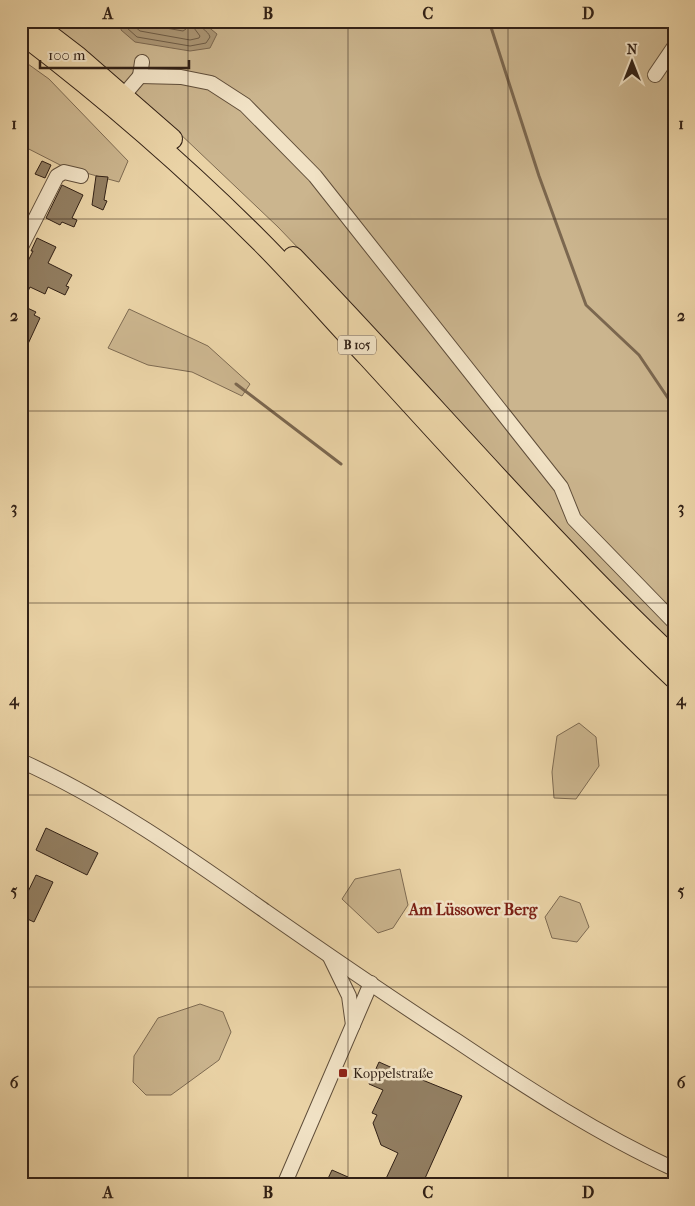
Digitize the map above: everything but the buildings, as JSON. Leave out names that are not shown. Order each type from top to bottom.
[{"type":"highway","name":"B 105","points":[[31,21],[78,57],[123,96],[269,232],[344,309],[580,566],[674,658]]},
{"type":"highway","name":"B 105","points":[[21,33],[68,69],[160,147],[262,243],[530,535],[615,623],[674,678]]},
{"type":"street","points":[[655,75],[674,47]]},
{"type":"street","points":[[123,96],[141,69],[211,83],[245,105],[315,176],[561,487],[574,519],[674,622]]},
{"type":"street","points":[[21,247],[26,226],[57,176],[64,172],[81,176]]},
{"type":"street","points":[[21,761],[46,772],[132,821],[212,874],[329,956],[546,1099],[642,1154],[674,1169]]},
{"type":"street","points":[[329,956],[349,996],[353,1026]]},
{"type":"street","points":[[284,1185],[371,984]]},
{"type":"shaded area","points":[[47,21],[674,21],[674,648],[537,512],[350,302],[278,227],[177,131]]},
{"type":"shaded area","points":[[21,59],[49,79],[128,161],[119,182],[64,167],[21,145]]},
{"type":"shaded area","points":[[129,309],[208,346],[250,384],[242,396],[192,372],[148,365],[108,348]]},
{"type":"shaded area","points":[[579,723],[596,737],[599,766],[576,799],[554,798],[552,772],[557,736]]},
{"type":"shaded area","points":[[400,869],[408,905],[393,928],[378,933],[342,899],[355,879]]},
{"type":"shaded area","points":[[560,896],[580,903],[589,927],[577,942],[552,938],[545,917]]},
{"type":"shaded area","points":[[200,1004],[223,1012],[231,1032],[219,1060],[171,1095],[146,1095],[133,1082],[134,1056],[158,1018]]},
{"type":"water","points":[[130,21],[201,21],[217,34],[210,48],[190,51],[135,42],[121,30],[122,23]]},
{"type":"waterway","points":[[489,21],[539,176],[586,305],[639,355],[674,407]]},
{"type":"waterway","points":[[236,384],[341,464]]},
{"type":"place","name":"Koppelstraße","points":[[343,1073]]},
{"type":"district","name":"Am Lüssower Berg","points":[[473,909]]}]
